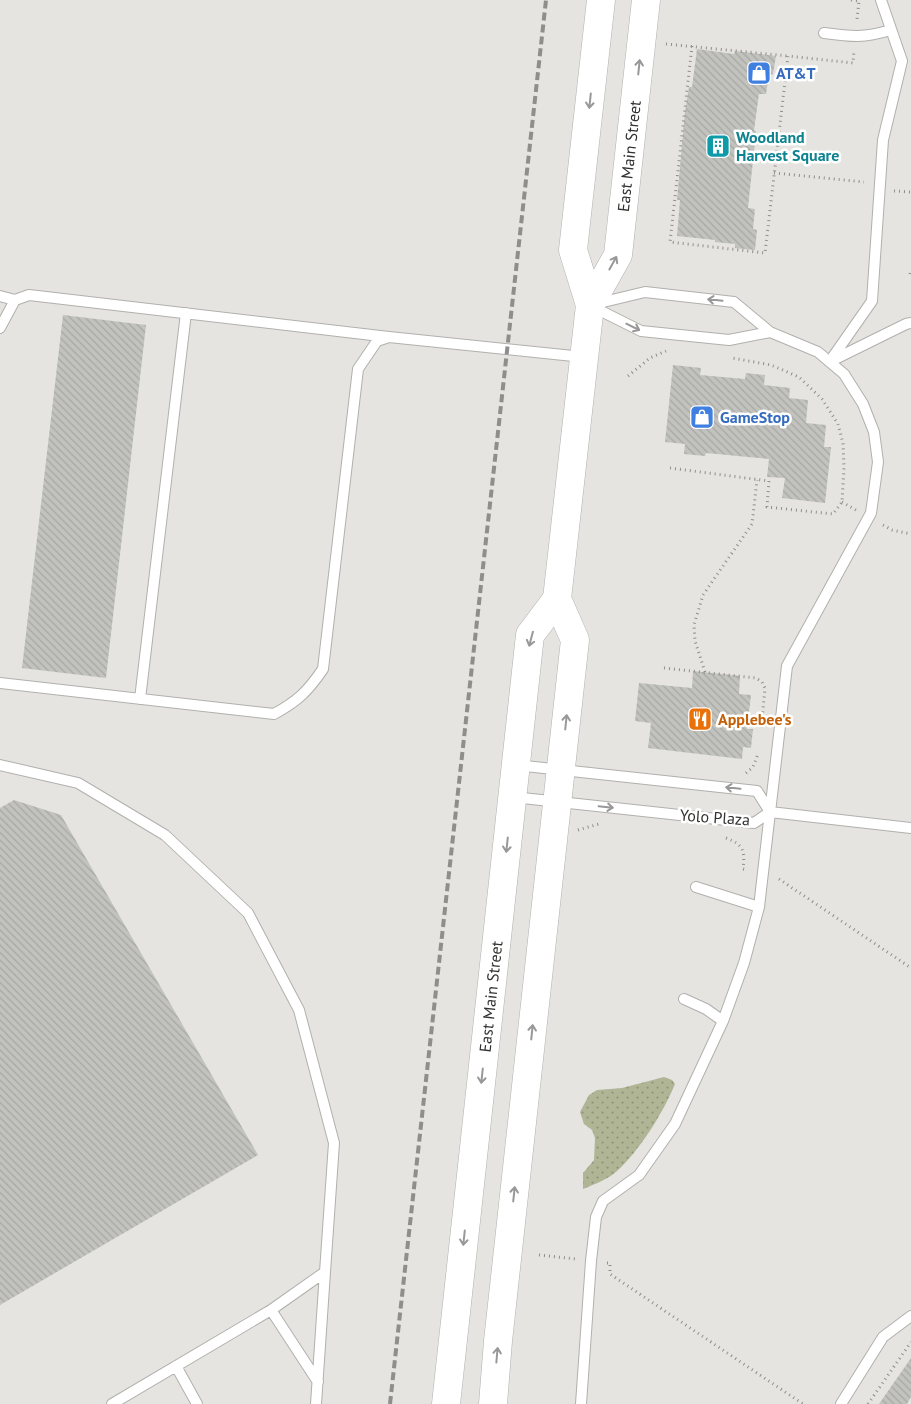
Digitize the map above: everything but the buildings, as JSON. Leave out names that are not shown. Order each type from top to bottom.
[{"type":"main road","name":"East Main Street","points":[[590,305],[573,250],[601,0]]},
{"type":"main road","name":"East Main Street","points":[[493,1404],[499,1332],[575,640],[557,598],[590,305],[618,255],[646,0]]},
{"type":"main road","name":"East Main Street","points":[[446,1404],[530,635],[557,598]]},
{"type":"lane","points":[[830,362],[872,301],[883,140],[902,61],[881,0]]},
{"type":"lane","points":[[824,33],[866,37],[891,30]]},
{"type":"lane","points":[[581,1404],[596,1217],[603,1201],[639,1175],[674,1124],[723,1021],[744,963],[759,907],[787,666],[869,517],[876,489],[878,462],[874,432],[863,404],[844,374],[818,352],[770,332],[734,302],[645,292],[590,305]]},
{"type":"lane","points":[[0,296],[15,300],[29,295],[388,337],[584,357]]},
{"type":"lane","points":[[0,328],[15,300]]},
{"type":"lane","points":[[590,305],[640,330],[729,340],[770,332]]},
{"type":"lane","points":[[140,699],[186,313]]},
{"type":"lane","points":[[830,362],[911,323]]},
{"type":"lane","points":[[0,683],[274,714],[294,703],[311,688],[323,669],[358,370],[377,341],[388,337]]},
{"type":"lane","points":[[0,765],[78,783],[165,835],[248,913],[300,1010],[334,1143],[316,1404]]},
{"type":"lane","name":"Yolo Plaza","points":[[513,797],[754,822],[770,812],[757,791],[516,766]]},
{"type":"lane","points":[[770,812],[911,828]]},
{"type":"lane","points":[[696,887],[759,907]]},
{"type":"lane","points":[[684,999],[706,1009],[723,1021]]},
{"type":"lane","points":[[112,1404],[271,1310],[325,1272]]},
{"type":"lane","points":[[271,1310],[318,1382]]},
{"type":"lane","points":[[841,1404],[883,1338],[911,1316]]},
{"type":"lane","points":[[176,1366],[197,1404]]},
{"type":"path","points":[[662,43],[853,63],[859,1],[851,0]]},
{"type":"path","points":[[692,46],[670,242],[765,253],[788,56]]},
{"type":"path","points":[[774,173],[870,183],[898,192],[911,192]]},
{"type":"path","points":[[910,274],[911,269]]},
{"type":"path","points":[[628,376],[650,358],[664,351],[673,352]]},
{"type":"path","points":[[670,468],[769,481],[767,507],[833,514],[842,502],[843,443],[838,424],[822,398],[799,377],[771,365],[728,357]]},
{"type":"path","points":[[705,672],[695,641],[694,625],[703,595],[752,524],[757,480]]},
{"type":"path","points":[[664,668],[756,678],[762,682],[765,688],[760,740]]},
{"type":"path","points":[[741,774],[748,773],[753,767],[758,758],[759,749]]},
{"type":"path","points":[[539,1255],[610,1263],[610,1274],[803,1404]]},
{"type":"path","points":[[868,1404],[911,1342]]},
{"type":"green space","points":[[664,1077],[672,1080],[675,1084],[664,1107],[642,1142],[626,1162],[613,1174],[601,1182],[583,1189],[583,1173],[594,1160],[595,1138],[592,1130],[584,1124],[580,1112],[589,1095],[597,1090],[622,1088]]},
{"type":"railway","points":[[390,1404],[546,0]]},
{"type":"place","name":"AT&T","points":[[759,73]]},
{"type":"place","name":"Woodland Harvest Square","points":[[718,146]]},
{"type":"place","name":"GameStop","points":[[702,417]]},
{"type":"place","name":"Applebee's","points":[[700,719]]}]
